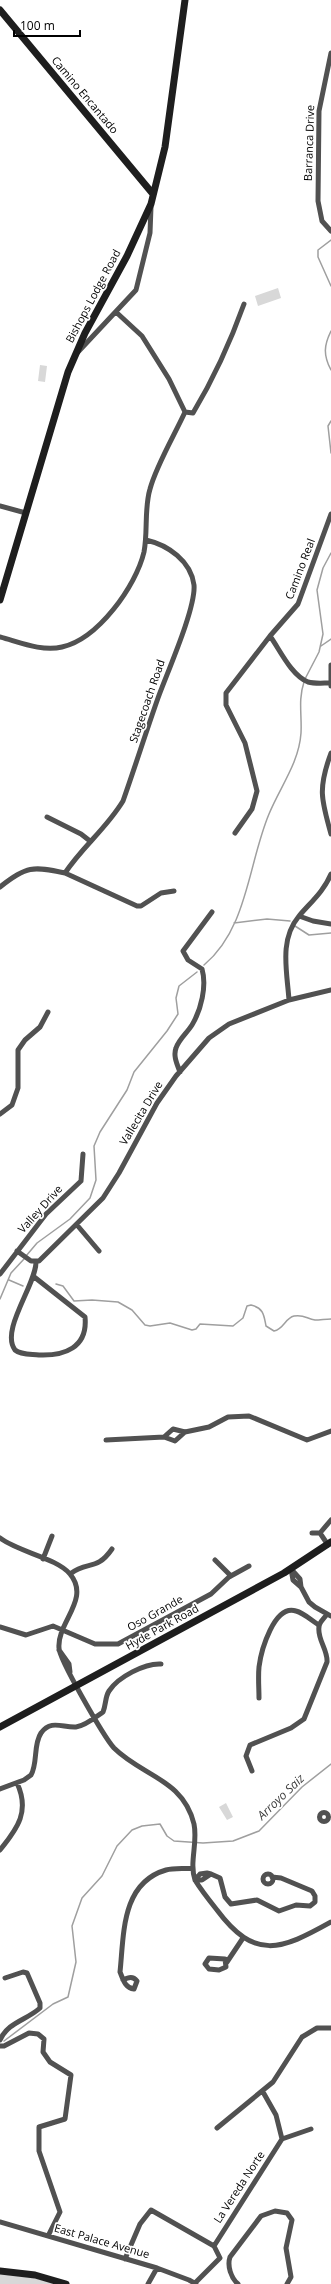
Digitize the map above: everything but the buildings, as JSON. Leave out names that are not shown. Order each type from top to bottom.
[{"type":"street","name":"Bishops Lodge Road","points":[[0,600],[61,392],[74,357],[151,204],[165,147],[185,0]]},
{"type":"street","name":"Camino Encantado","points":[[0,10],[153,194]]},
{"type":"street","name":"Barranca Drive","points":[[331,53],[322,90],[319,117],[318,195],[322,221],[331,231]]},
{"type":"street","points":[[74,357],[136,290],[150,233],[151,204]]},
{"type":"street","points":[[185,412],[193,413],[206,390],[228,347],[244,304]]},
{"type":"street","points":[[116,312],[142,336],[169,379],[185,412]]},
{"type":"street","points":[[0,637],[40,648],[63,647],[85,636],[114,608],[131,585],[139,569],[146,540],[147,508],[150,488],[185,412]]},
{"type":"street","points":[[0,506],[26,514]]},
{"type":"street","name":"Camino Real","points":[[235,833],[248,816],[254,803],[257,791],[246,747],[227,707],[225,697],[229,688],[270,636],[298,604],[331,514]]},
{"type":"street","name":"Stagecoach Road","points":[[64,873],[78,852],[112,820],[123,801],[193,597],[193,581],[186,566],[169,548],[159,543],[146,540]]},
{"type":"street","points":[[270,636],[289,664],[302,678],[309,682],[331,684],[331,665]]},
{"type":"street","points":[[331,753],[323,774],[322,789],[323,805],[331,834]]},
{"type":"street","points":[[47,817],[81,834],[90,841]]},
{"type":"street","points":[[0,887],[23,871],[37,867],[64,873],[137,906],[141,906],[161,893],[174,891]]},
{"type":"street","points":[[289,1000],[285,949],[290,929],[320,892],[331,874]]},
{"type":"street","points":[[180,1072],[175,1056],[176,1048],[193,1024],[203,994],[205,980],[202,969],[188,960],[183,951],[212,912]]},
{"type":"street","points":[[300,916],[313,921],[331,924]]},
{"type":"street","name":"Vallecita Drive","points":[[36,1262],[42,1259],[77,1225],[108,1191],[154,1107],[180,1072],[218,1030],[229,1024],[289,1000],[331,990]]},
{"type":"street","points":[[0,1114],[12,1105],[18,1088],[18,1050],[25,1040],[40,1027],[48,1012]]},
{"type":"street","name":"Valley Drive","points":[[0,1274],[53,1206],[81,1180],[83,1154]]},
{"type":"street","points":[[77,1225],[99,1251]]},
{"type":"street","points":[[17,1251],[29,1260],[36,1262],[33,1276],[13,1315],[8,1333],[10,1342],[15,1349],[25,1354],[52,1356],[63,1354],[78,1342],[83,1330],[85,1317],[82,1313],[33,1276]]},
{"type":"street","points":[[164,1438],[173,1429],[185,1432],[209,1427],[228,1417],[249,1416],[307,1440],[331,1432]]},
{"type":"street","points":[[106,1440],[164,1438],[175,1442],[185,1432]]},
{"type":"street","points":[[320,1533],[331,1520]]},
{"type":"street","points":[[312,1533],[320,1533],[329,1543]]},
{"type":"street","points":[[43,1559],[52,1536]]},
{"type":"street","points":[[0,1538],[60,1566],[70,1574],[75,1583],[77,1596],[62,1630],[59,1650],[69,1664],[70,1672],[108,1742],[117,1751],[168,1783],[177,1792],[189,1811],[195,1836],[193,1868],[195,1880],[228,1925],[243,1938],[261,1944],[281,1945],[300,1940],[331,1922]]},
{"type":"street","name":"Hyde Park Road","points":[[0,1727],[291,1569],[329,1543]]},
{"type":"street","points":[[70,1574],[80,1568],[102,1562],[112,1549]]},
{"type":"street","points":[[215,1560],[227,1570],[231,1576]]},
{"type":"street","name":"Oso Grande","points":[[0,1627],[26,1635],[48,1626],[96,1644],[118,1644],[211,1594],[231,1576],[249,1566]]},
{"type":"street","points":[[252,1771],[246,1756],[250,1745],[291,1728],[304,1720],[329,1663],[319,1633],[319,1625],[329,1615],[312,1605],[301,1587],[293,1580],[291,1569]]},
{"type":"street","points":[[259,1698],[259,1667],[261,1656],[277,1616],[283,1611],[295,1610],[319,1625]]},
{"type":"street","points":[[0,1789],[26,1779],[32,1774],[39,1738],[44,1730],[56,1725],[78,1727],[103,1712],[108,1694],[118,1681],[146,1667],[161,1664]]},
{"type":"street","points":[[0,1850],[18,1826],[23,1796],[17,1783]]},
{"type":"street","points":[[123,1980],[120,1972],[126,1909],[134,1894],[148,1880],[165,1870],[193,1868]]},
{"type":"street","points":[[195,1880],[202,1880],[211,1874],[220,1878],[224,1897],[233,1904],[257,1900],[279,1911],[296,1905],[310,1906],[314,1902],[314,1894],[310,1890],[281,1878],[272,1877]]},
{"type":"street","points":[[227,1962],[243,1938]]},
{"type":"street","points":[[0,2040],[10,2025],[33,2014],[40,2008],[40,2003],[27,1973],[23,1972],[5,1978]]},
{"type":"street","points":[[217,2128],[274,2082],[302,2037],[317,2028],[331,2028]]},
{"type":"street","points":[[0,2046],[4,2046],[29,2034],[38,2034],[44,2040],[43,2052],[50,2062],[71,2075],[65,2119],[39,2127],[39,2151],[60,2212],[48,2236]]},
{"type":"street","points":[[263,2092],[276,2115],[282,2138],[311,2129]]},
{"type":"street","name":"La Vereda Norte","points":[[214,2246],[282,2138]]},
{"type":"street","points":[[125,2259],[140,2224],[151,2210],[214,2246],[220,2258]]},
{"type":"street","points":[[238,2284],[234,2280],[228,2263],[230,2257],[261,2216],[275,2211],[287,2213],[292,2220],[286,2248],[291,2277],[287,2284]]},
{"type":"street","name":"East Palace Avenue","points":[[0,2222],[157,2268],[195,2283]]},
{"type":"street","points":[[195,2283],[220,2258],[230,2257]]},
{"type":"street","points":[[148,2284],[157,2268]]},
{"type":"street","points":[[0,2271],[35,2275],[66,2284]]},
{"type":"shaded area","points":[[278,288],[281,298],[258,306],[255,296]]},
{"type":"shaded area","points":[[40,365],[47,366],[45,382],[38,381]]},
{"type":"shaded area","points":[[226,1803],[233,1817],[227,1820],[219,1807]]},
{"type":"shaded area","points":[[0,2274],[34,2278],[56,2284],[0,2284]]},
{"type":"waterway","points":[[331,240],[318,250],[318,257],[331,286]]},
{"type":"waterway","points":[[331,331],[325,350],[328,365],[331,370]]},
{"type":"waterway","points":[[331,421],[328,426],[331,453]]},
{"type":"waterway","points":[[305,679],[319,652],[323,634],[317,590],[323,568],[331,553]]},
{"type":"waterway","points":[[321,646],[331,639]]},
{"type":"waterway","points":[[204,965],[219,950],[230,933],[245,894],[262,833],[269,814],[297,755],[300,744],[301,701],[304,682]]},
{"type":"waterway","points":[[234,923],[267,919],[290,921]]},
{"type":"waterway","points":[[295,926],[309,935],[331,933]]},
{"type":"waterway","points":[[26,1256],[37,1243],[70,1219],[90,1198],[96,1180],[94,1146],[100,1132],[127,1090],[134,1072],[167,1031],[178,1014],[176,998],[179,986],[197,972]]},
{"type":"waterway","points":[[0,1299],[11,1273],[24,1259]]},
{"type":"waterway","points":[[9,1280],[23,1286]]},
{"type":"waterway","points":[[56,1284],[63,1286],[74,1301],[92,1300],[118,1302],[132,1310],[145,1325],[150,1326],[170,1323],[192,1330],[196,1329],[200,1324],[233,1326],[243,1318],[247,1306],[251,1305],[261,1310],[266,1326],[274,1331],[294,1316],[303,1316],[315,1320],[331,1319]]},
{"type":"waterway","name":"Arroyo Saiz","points":[[4,2041],[53,2004],[68,1997],[76,1962],[72,1926],[82,1898],[102,1876],[117,1846],[132,1830],[142,1826],[160,1824],[167,1836],[174,1841],[203,1843],[233,1841],[259,1831],[302,1787],[331,1764]]}]
